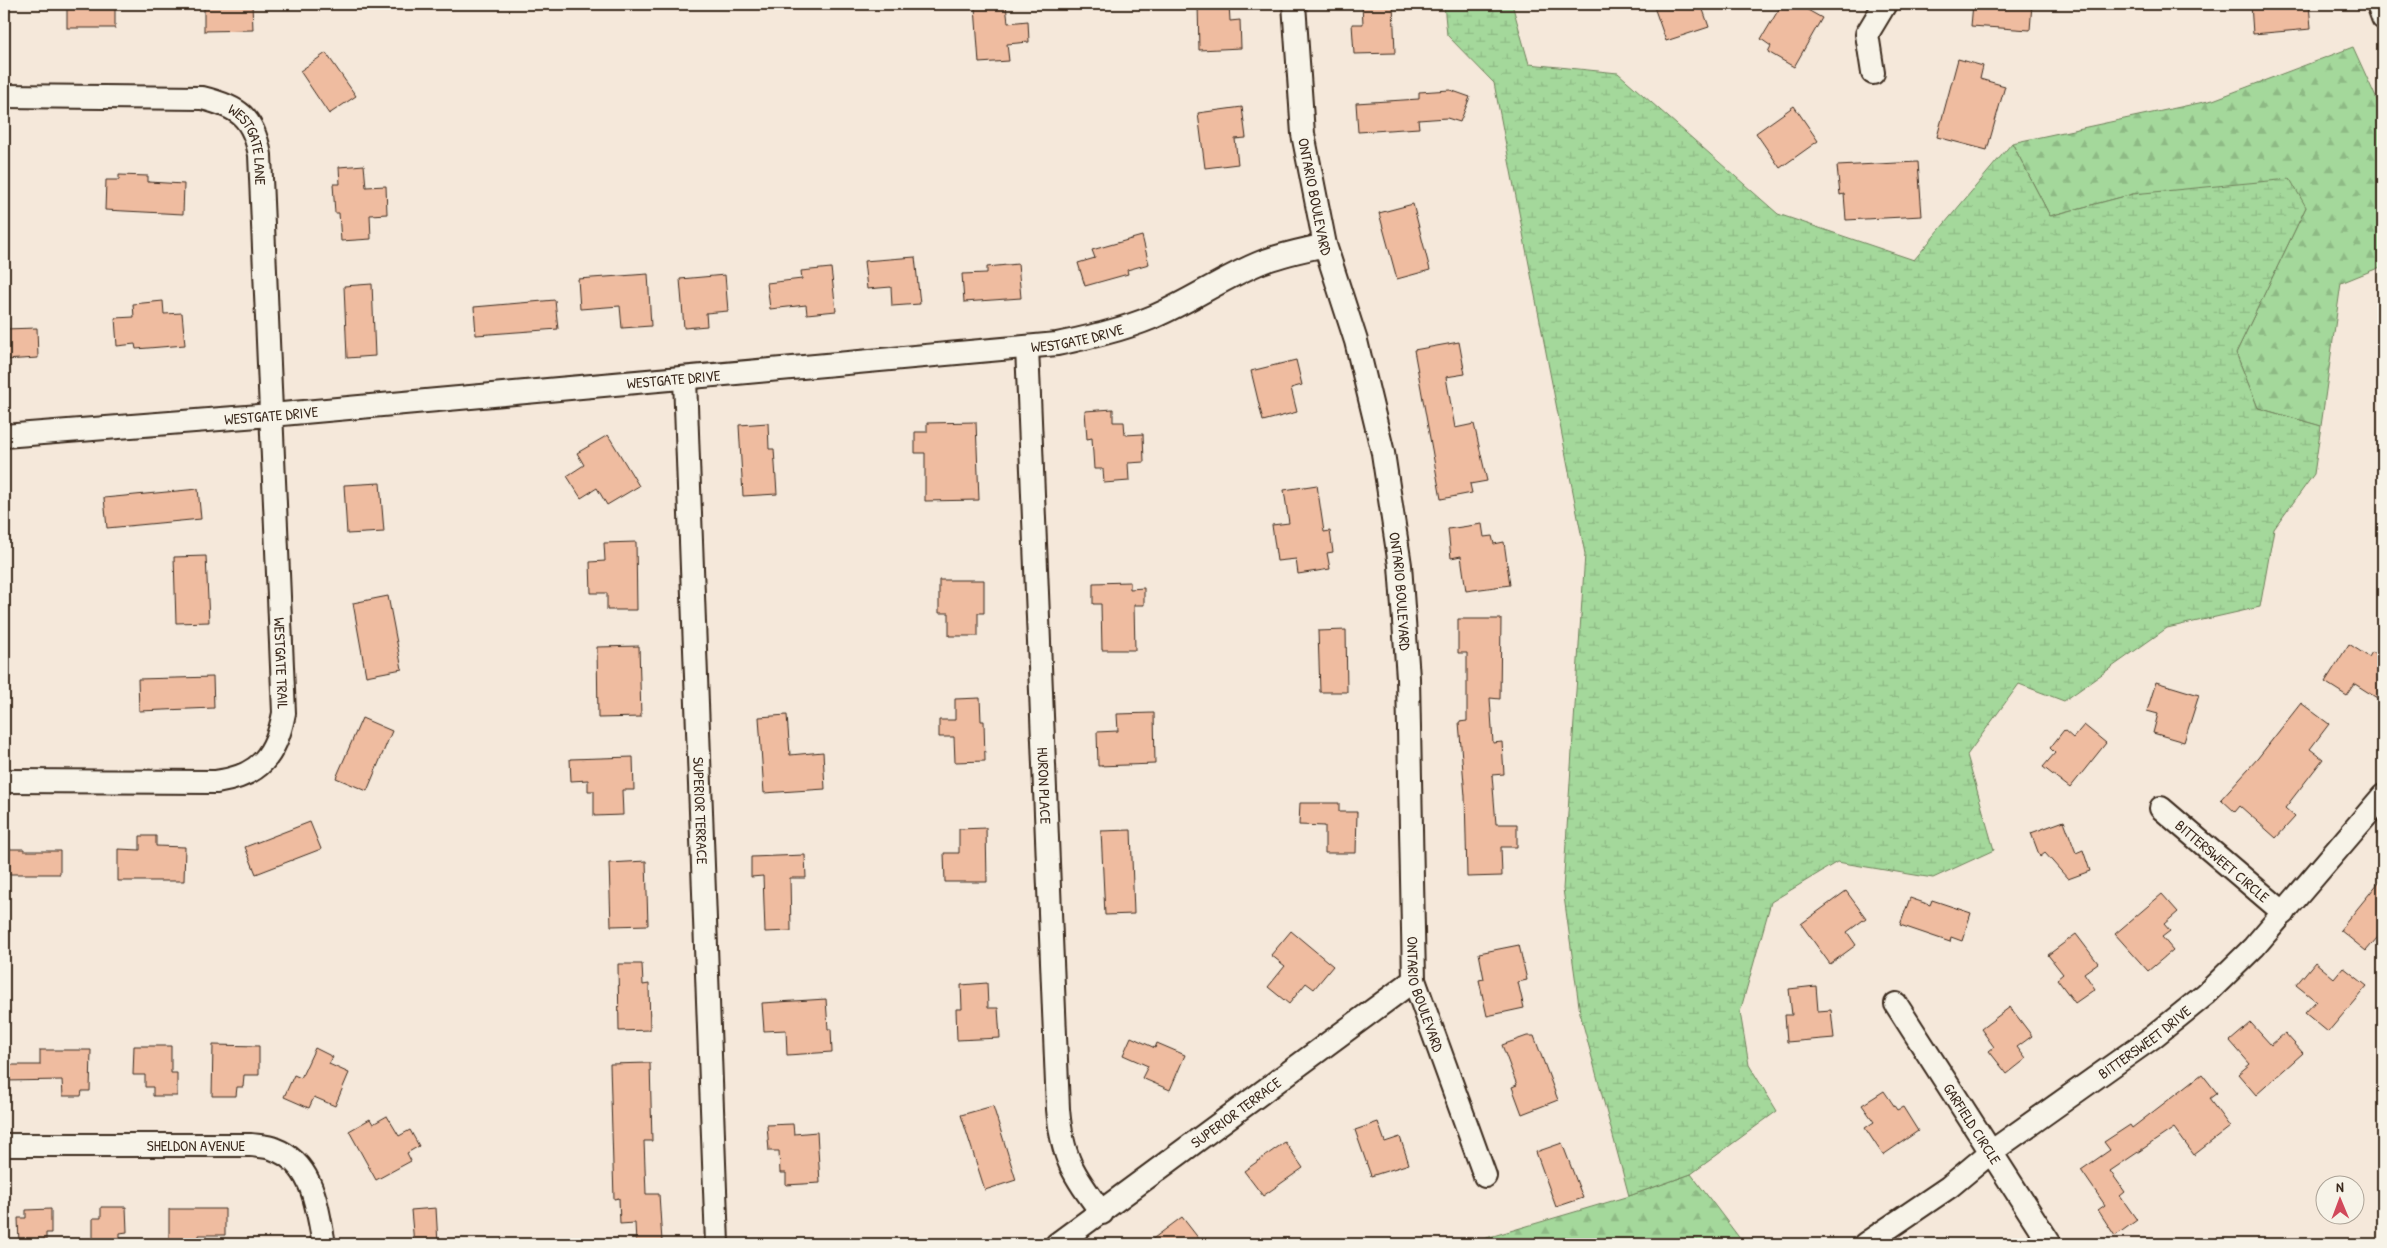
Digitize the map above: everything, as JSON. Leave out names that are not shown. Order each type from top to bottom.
[{"type":"street","name":"ONTARIO BOULEVARD","points":[[1294,4],[1303,134],[1325,244],[1356,341],[1383,453],[1400,565],[1408,678],[1414,980],[1485,1176]]},
{"type":"street","points":[[1873,73],[1867,34],[1885,4]]},
{"type":"street","points":[[2378,4],[2383,18]]},
{"type":"street","name":"WESTGATE LANE","points":[[4,96],[202,98],[223,103],[243,115],[256,133],[260,155],[271,415]]},
{"type":"street","name":"WESTGATE DRIVE","points":[[4,436],[685,379],[1057,344],[1106,334],[1153,317],[1264,261],[1325,244]]},
{"type":"street","name":"HURON PLACE","points":[[1027,347],[1058,1109],[1061,1137],[1068,1164],[1102,1213]]},
{"type":"street","name":"SUPERIOR TERRACE","points":[[685,379],[717,1244]]},
{"type":"street","name":"WESTGATE TRAIL","points":[[4,780],[216,782],[237,779],[256,768],[271,753],[280,733],[284,713],[271,415]]},
{"type":"street","name":"BITTERSWEET DRIVE","points":[[1866,1244],[1949,1187],[1991,1152],[2153,1037],[2206,994],[2254,947],[2383,796]]},
{"type":"street","name":"BITTERSWEET CIRCLE","points":[[2161,808],[2284,913]]},
{"type":"street","name":"SUPERIOR TERRACE","points":[[1057,1244],[1102,1213],[1414,980]]},
{"type":"street","name":"GARFIELD CIRCLE","points":[[1896,1004],[2050,1244]]},
{"type":"street","name":"SHELDON AVENUE","points":[[4,1145],[251,1145],[274,1148],[293,1160],[307,1176],[315,1197],[324,1244]]},
{"type":"green space","points":[[1444,4],[1512,4],[1529,64],[1618,73],[1778,214],[1914,260],[2012,143],[2050,216],[2133,194],[2290,179],[2306,207],[2236,353],[2258,408],[2321,426],[2314,474],[2274,529],[2260,607],[2167,628],[2064,701],[2019,684],[1967,755],[1994,850],[1933,878],[1837,862],[1771,902],[1740,1012],[1749,1065],[1777,1111],[1691,1174],[1629,1196],[1580,1013],[1563,889],[1585,554],[1494,83],[1447,35]]},
{"type":"green space","points":[[2353,47],[2383,113],[2383,266],[2341,283],[2321,426],[2258,408],[2236,353],[2306,207],[2133,194],[2050,216],[2012,143],[2213,100]]},
{"type":"green space","points":[[1691,1174],[1744,1244],[1466,1244],[1629,1196]]},
{"type":"building","points":[[67,4],[115,4],[115,28],[67,28]]},
{"type":"building","points":[[204,4],[252,4],[253,30],[204,31]]},
{"type":"building","points":[[1198,4],[1229,4],[1230,21],[1240,20],[1241,48],[1199,50]]},
{"type":"building","points":[[1362,4],[1393,4],[1395,53],[1354,54],[1352,24],[1363,24]]},
{"type":"building","points":[[1653,4],[1701,4],[1709,27],[1666,41]]},
{"type":"building","points":[[1782,4],[1797,4],[1822,18],[1794,67],[1768,52],[1771,46],[1761,39]]},
{"type":"building","points":[[1973,4],[2032,4],[2030,30],[1971,26]]},
{"type":"building","points":[[2251,4],[2309,4],[2311,29],[2253,34]]},
{"type":"building","points":[[1006,5],[1008,23],[1028,21],[1029,42],[1007,44],[1009,61],[979,63],[975,7]]},
{"type":"building","points":[[326,53],[356,96],[329,114],[300,71]]},
{"type":"building","points":[[1958,59],[1983,66],[1980,79],[2005,86],[1987,150],[1937,137]]},
{"type":"building","points":[[1450,90],[1470,97],[1460,122],[1447,118],[1418,120],[1419,128],[1358,132],[1356,103],[1419,99],[1419,92]]},
{"type":"building","points":[[1794,106],[1818,141],[1780,168],[1756,133]]},
{"type":"building","points":[[1242,107],[1246,138],[1235,139],[1238,164],[1205,168],[1198,113]]},
{"type":"building","points":[[1918,162],[1922,216],[1846,220],[1844,194],[1840,195],[1837,166]]},
{"type":"building","points":[[364,165],[366,187],[386,186],[387,214],[370,215],[371,239],[341,241],[339,213],[335,213],[333,184],[340,184],[339,167]]},
{"type":"building","points":[[119,175],[148,176],[148,182],[184,184],[183,214],[105,210],[106,180],[119,180]]},
{"type":"building","points":[[1413,204],[1430,270],[1397,279],[1379,213]]},
{"type":"building","points":[[1142,236],[1149,264],[1127,270],[1128,274],[1085,286],[1078,263],[1095,258],[1092,250]]},
{"type":"building","points":[[915,257],[920,304],[892,306],[891,287],[867,289],[864,261]]},
{"type":"building","points":[[1018,264],[1021,298],[964,302],[962,274],[987,273],[987,267]]},
{"type":"building","points":[[831,268],[836,311],[807,314],[806,305],[770,309],[767,283],[802,279],[801,271]]},
{"type":"building","points":[[648,274],[651,326],[622,328],[620,306],[580,309],[578,279]]},
{"type":"building","points":[[725,275],[728,311],[706,313],[707,326],[684,328],[680,279]]},
{"type":"building","points":[[372,284],[375,356],[347,358],[344,286]]},
{"type":"building","points":[[555,300],[558,329],[476,335],[474,307]]},
{"type":"building","points":[[163,301],[164,314],[182,313],[185,345],[136,349],[135,344],[117,346],[115,318],[134,317],[133,304]]},
{"type":"building","points":[[37,328],[38,358],[4,360],[4,329]]},
{"type":"building","points":[[1459,342],[1465,374],[1446,377],[1455,428],[1474,424],[1487,481],[1470,484],[1472,493],[1441,499],[1414,350]]},
{"type":"building","points":[[1296,360],[1302,385],[1291,388],[1297,412],[1263,421],[1251,371]]},
{"type":"building","points":[[1113,409],[1113,422],[1124,422],[1125,435],[1143,434],[1144,462],[1128,463],[1129,481],[1104,483],[1103,469],[1094,469],[1092,438],[1087,439],[1085,411]]},
{"type":"building","points":[[976,422],[979,500],[925,501],[925,453],[915,453],[915,432],[927,432],[927,423]]},
{"type":"building","points":[[768,423],[769,449],[774,449],[777,494],[743,496],[739,425]]},
{"type":"building","points":[[608,435],[639,486],[607,505],[597,488],[581,498],[567,476],[584,465],[577,453]]},
{"type":"building","points":[[380,483],[384,532],[347,534],[344,485]]},
{"type":"building","points":[[1317,485],[1324,532],[1330,531],[1333,552],[1327,553],[1330,569],[1298,574],[1296,559],[1277,561],[1272,525],[1289,523],[1284,490]]},
{"type":"building","points":[[198,489],[201,519],[107,528],[104,498]]},
{"type":"building","points":[[1482,524],[1484,537],[1492,536],[1494,544],[1504,542],[1510,585],[1466,591],[1461,556],[1451,558],[1448,529]]},
{"type":"building","points":[[636,542],[637,610],[607,610],[607,593],[591,593],[590,562],[605,561],[604,543]]},
{"type":"building","points":[[206,556],[209,622],[176,623],[174,557]]},
{"type":"building","points":[[939,580],[984,580],[984,613],[978,613],[978,636],[949,636],[949,613],[939,613]]},
{"type":"building","points":[[1130,582],[1130,589],[1144,588],[1144,605],[1134,605],[1135,650],[1102,650],[1101,604],[1093,604],[1093,583]]},
{"type":"building","points":[[388,596],[402,669],[366,676],[353,603]]},
{"type":"building","points":[[1458,619],[1501,619],[1500,699],[1490,698],[1493,743],[1502,742],[1504,774],[1492,775],[1496,824],[1517,824],[1517,847],[1501,847],[1502,876],[1467,877],[1465,796],[1459,722],[1467,721],[1467,653],[1458,653]]},
{"type":"building","points":[[1346,630],[1347,692],[1320,692],[1318,631]]},
{"type":"building","points":[[2349,644],[2369,657],[2372,652],[2383,659],[2383,688],[2377,698],[2355,684],[2347,696],[2325,682]]},
{"type":"building","points":[[639,646],[641,717],[598,718],[597,647]]},
{"type":"building","points":[[213,677],[214,708],[139,711],[138,679]]},
{"type":"building","points":[[2156,682],[2199,695],[2184,742],[2153,733],[2158,714],[2147,711]]},
{"type":"building","points":[[980,698],[981,721],[984,721],[985,761],[955,762],[954,737],[939,737],[939,720],[955,720],[955,699]]},
{"type":"building","points":[[2301,703],[2329,724],[2310,749],[2323,759],[2285,808],[2295,817],[2276,838],[2240,806],[2235,812],[2221,799],[2258,758]]},
{"type":"building","points":[[1154,713],[1155,764],[1098,766],[1097,732],[1118,731],[1117,714]]},
{"type":"building","points":[[787,715],[790,755],[823,752],[825,789],[764,793],[759,717]]},
{"type":"building","points":[[362,718],[392,731],[367,791],[336,778]]},
{"type":"building","points":[[2084,725],[2106,743],[2070,788],[2043,767],[2055,753],[2050,748],[2064,730],[2073,738]]},
{"type":"building","points":[[633,757],[634,790],[622,790],[623,815],[594,816],[594,791],[588,791],[588,780],[571,781],[570,759]]},
{"type":"building","points":[[1300,803],[1339,803],[1339,812],[1357,812],[1356,853],[1325,853],[1325,826],[1299,825]]},
{"type":"building","points":[[2064,821],[2076,853],[2083,850],[2090,871],[2068,879],[2045,853],[2040,857],[2031,833]]},
{"type":"building","points":[[310,822],[321,849],[256,874],[245,847]]},
{"type":"building","points":[[986,828],[987,882],[945,882],[944,853],[959,853],[959,829]]},
{"type":"building","points":[[1131,830],[1134,914],[1105,915],[1101,831]]},
{"type":"building","points":[[140,836],[156,836],[156,846],[185,847],[184,881],[118,881],[118,849],[140,850]]},
{"type":"building","points":[[4,849],[60,851],[60,874],[4,874]]},
{"type":"building","points":[[805,855],[806,878],[790,878],[791,931],[765,932],[763,876],[751,877],[751,857]]},
{"type":"building","points":[[646,861],[648,925],[611,926],[609,863]]},
{"type":"building","points":[[2383,877],[2383,931],[2366,951],[2340,930]]},
{"type":"building","points":[[1846,891],[1866,918],[1847,932],[1856,945],[1830,964],[1801,924]]},
{"type":"building","points":[[2162,894],[2178,912],[2164,924],[2170,931],[2162,937],[2173,950],[2148,971],[2115,934]]},
{"type":"building","points":[[1910,898],[1930,905],[1932,900],[1971,913],[1962,941],[1951,937],[1950,942],[1900,925]]},
{"type":"building","points":[[1291,931],[1333,966],[1314,989],[1306,983],[1289,1004],[1268,987],[1285,966],[1271,955]]},
{"type":"building","points":[[2076,934],[2098,963],[2084,973],[2095,989],[2075,1003],[2057,979],[2063,974],[2048,955]]},
{"type":"building","points":[[1519,945],[1527,980],[1518,982],[1524,1008],[1487,1016],[1479,980],[1484,979],[1479,953]]},
{"type":"building","points":[[2315,962],[2334,978],[2343,967],[2367,986],[2328,1032],[2305,1013],[2316,1001],[2296,985]]},
{"type":"building","points":[[618,964],[642,964],[643,985],[649,984],[650,1030],[619,1031]]},
{"type":"building","points":[[987,983],[988,1008],[998,1008],[1000,1038],[957,1040],[956,1009],[962,1009],[961,985]]},
{"type":"building","points":[[1816,986],[1818,1011],[1831,1010],[1834,1038],[1787,1042],[1785,1015],[1792,1015],[1789,989]]},
{"type":"building","points":[[826,999],[828,1029],[831,1029],[832,1052],[787,1055],[786,1030],[764,1031],[762,1003]]},
{"type":"building","points":[[2010,1007],[2032,1036],[2017,1047],[2026,1059],[2007,1074],[1989,1051],[1994,1047],[1981,1029]]},
{"type":"building","points":[[2251,1023],[2271,1045],[2285,1033],[2303,1053],[2256,1095],[2238,1074],[2250,1064],[2230,1041]]},
{"type":"building","points":[[1527,1036],[1534,1036],[1558,1100],[1522,1114],[1512,1087],[1517,1085],[1502,1045]]},
{"type":"building","points":[[1131,1037],[1155,1048],[1157,1043],[1185,1055],[1170,1090],[1142,1078],[1148,1066],[1123,1055]]},
{"type":"building","points":[[213,1045],[259,1046],[259,1075],[244,1075],[243,1087],[237,1087],[236,1096],[212,1096]]},
{"type":"building","points":[[134,1046],[171,1046],[171,1073],[177,1073],[177,1096],[153,1096],[153,1087],[145,1087],[145,1075],[133,1075]]},
{"type":"building","points":[[315,1048],[333,1057],[329,1064],[349,1073],[335,1106],[314,1097],[309,1108],[284,1097],[294,1075],[301,1078]]},
{"type":"building","points":[[40,1050],[91,1050],[90,1091],[82,1091],[81,1096],[63,1096],[62,1080],[4,1081],[4,1065],[40,1065]]},
{"type":"building","points":[[650,1063],[652,1141],[644,1141],[646,1194],[659,1194],[662,1242],[636,1243],[635,1223],[620,1224],[619,1198],[614,1199],[610,1064]]},
{"type":"building","points":[[2202,1074],[2217,1093],[2209,1099],[2230,1127],[2194,1155],[2174,1128],[2110,1171],[2125,1192],[2120,1196],[2137,1220],[2115,1236],[2098,1210],[2105,1205],[2081,1170],[2110,1150],[2104,1142],[2130,1125],[2132,1128]]},
{"type":"building","points":[[1884,1091],[1897,1110],[1903,1107],[1918,1131],[1883,1155],[1865,1128],[1874,1122],[1862,1105]]},
{"type":"building","points":[[993,1106],[1016,1180],[985,1190],[961,1115]]},
{"type":"building","points":[[387,1116],[399,1136],[410,1130],[419,1146],[407,1153],[411,1161],[376,1180],[349,1131],[370,1119],[373,1124]]},
{"type":"building","points":[[1378,1122],[1385,1142],[1400,1137],[1409,1164],[1371,1176],[1355,1130]]},
{"type":"building","points":[[793,1124],[794,1134],[817,1132],[820,1183],[786,1185],[786,1173],[780,1173],[779,1151],[769,1151],[767,1125]]},
{"type":"building","points":[[1285,1142],[1303,1168],[1263,1196],[1244,1171]]},
{"type":"building","points":[[1562,1143],[1583,1198],[1556,1207],[1536,1152]]},
{"type":"building","points":[[101,1207],[126,1207],[127,1232],[120,1233],[120,1244],[93,1244],[93,1218],[101,1218]]},
{"type":"building","points":[[436,1208],[438,1244],[414,1244],[411,1210]]},
{"type":"building","points":[[51,1209],[51,1233],[46,1233],[46,1244],[19,1244],[18,1218],[26,1218],[26,1210]]},
{"type":"building","points":[[169,1209],[225,1209],[225,1235],[199,1235],[199,1244],[169,1244]]},
{"type":"building","points":[[1182,1217],[1203,1244],[1146,1244]]}]
